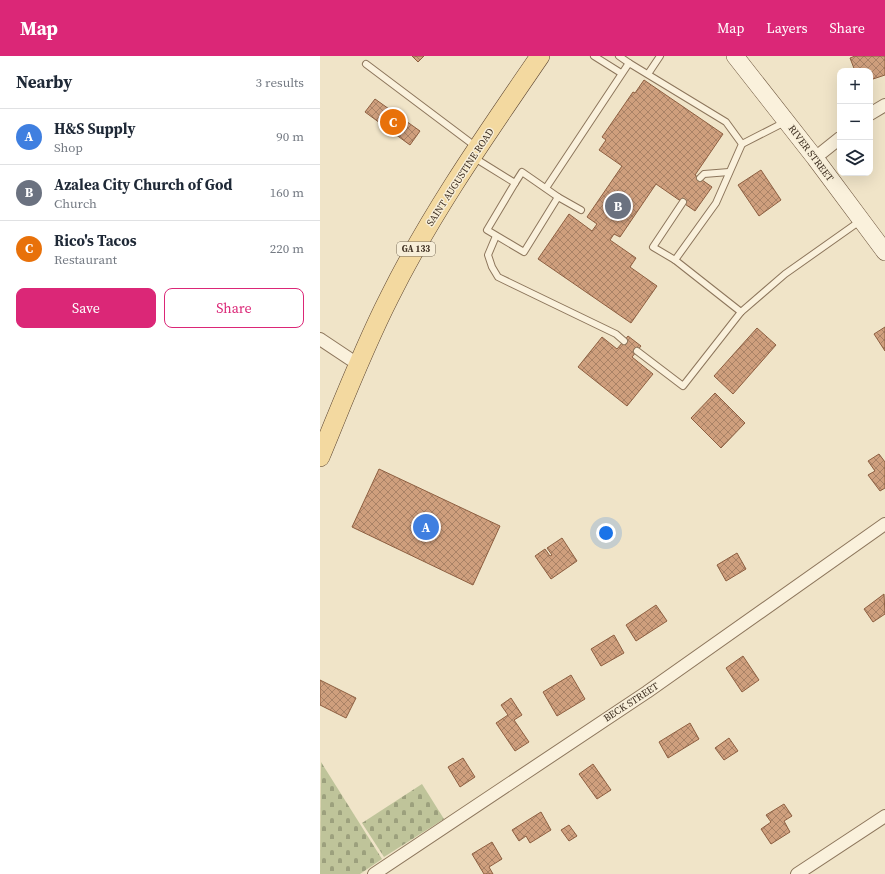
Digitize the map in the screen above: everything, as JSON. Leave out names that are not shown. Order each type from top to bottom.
[{"type":"main road","name":"SAINT AUGUSTINE ROAD","points":[[320,457],[392,292],[426,230],[475,152],[540,56]]},
{"type":"street","name":"RIVER STREET","points":[[735,56],[815,158],[885,252]]},
{"type":"street","points":[[873,112],[885,105]]},
{"type":"street","points":[[815,158],[838,140]]},
{"type":"street","points":[[320,339],[359,365]]},
{"type":"street","name":"BECK STREET","points":[[374,874],[647,692],[885,524]]},
{"type":"street","points":[[796,874],[885,816]]},
{"type":"lane","points":[[594,56],[621,73]]},
{"type":"lane","points":[[619,56],[628,63],[726,122],[742,144]]},
{"type":"lane","points":[[648,74],[660,56]]},
{"type":"lane","points":[[546,188],[628,63]]},
{"type":"lane","points":[[366,64],[514,183]]},
{"type":"lane","points":[[675,260],[716,203],[742,144],[786,121]]},
{"type":"lane","points":[[558,197],[524,252],[487,230],[522,172],[558,197],[581,210]]},
{"type":"lane","points":[[700,178],[704,174],[729,172]]},
{"type":"lane","points":[[683,202],[653,247],[675,260],[741,312]]},
{"type":"lane","points":[[637,351],[683,386],[741,312],[785,274],[861,220]]},
{"type":"lane","points":[[496,236],[488,255],[498,278],[616,334],[624,341]]},
{"type":"green space","points":[[321,762],[382,859],[360,874],[320,874]]},
{"type":"green space","points":[[422,784],[444,819],[384,857],[362,823]]},
{"type":"building","points":[[412,56],[424,56],[418,62]]},
{"type":"building","points":[[855,56],[885,56],[885,75],[873,79],[873,68],[854,68],[850,58]]},
{"type":"building","points":[[644,80],[723,134],[695,175],[712,187],[695,211],[656,184],[620,237],[614,234],[610,240],[636,258],[630,267],[657,286],[631,323],[538,259],[569,214],[592,231],[597,224],[587,217],[622,166],[599,150],[606,140],[602,137],[633,92],[635,93]]},
{"type":"building","points":[[375,99],[420,131],[410,145],[365,112]]},
{"type":"building","points":[[761,170],[781,200],[759,216],[738,185]]},
{"type":"building","points":[[885,327],[885,351],[874,334]]},
{"type":"building","points":[[757,328],[776,345],[733,394],[714,376]]},
{"type":"building","points":[[628,336],[641,346],[632,357],[653,374],[627,406],[578,367],[602,337],[617,349]]},
{"type":"building","points":[[715,393],[745,423],[721,448],[691,418]]},
{"type":"building","points":[[879,454],[885,462],[885,488],[880,491],[868,475],[875,471],[868,461]]},
{"type":"building","points":[[379,469],[500,526],[473,585],[352,527]]},
{"type":"building","points":[[562,538],[577,561],[551,579],[535,556],[545,549],[550,556],[552,555],[547,548]]},
{"type":"building","points":[[737,553],[746,569],[726,581],[717,565]]},
{"type":"building","points":[[884,594],[885,614],[873,622],[864,609]]},
{"type":"building","points":[[656,605],[667,621],[636,641],[626,625]]},
{"type":"building","points":[[614,635],[624,653],[601,666],[591,649]]},
{"type":"building","points":[[743,656],[759,680],[742,692],[726,668]]},
{"type":"building","points":[[571,675],[585,699],[557,716],[543,692]]},
{"type":"building","points":[[320,680],[356,698],[346,718],[320,705]]},
{"type":"building","points":[[511,698],[522,715],[514,720],[529,742],[515,751],[496,723],[508,715],[501,705]]},
{"type":"building","points":[[690,723],[699,739],[668,758],[659,742]]},
{"type":"building","points":[[729,738],[738,751],[724,760],[715,748]]},
{"type":"building","points":[[463,758],[475,777],[460,787],[448,767]]},
{"type":"building","points":[[593,764],[611,790],[597,799],[579,774]]},
{"type":"building","points":[[784,804],[792,816],[784,821],[790,832],[771,844],[761,829],[771,822],[766,815]]},
{"type":"building","points":[[541,812],[551,830],[530,843],[526,836],[519,841],[512,830]]},
{"type":"building","points":[[569,825],[577,836],[569,841],[561,830]]},
{"type":"building","points":[[492,842],[502,859],[489,867],[493,874],[484,874],[472,854]]},
{"type":"place","name":"Rico's Tacos","points":[[393,122]]},
{"type":"place","name":"Azalea City Church of God","points":[[618,206]]},
{"type":"place","name":"H&S Supply","points":[[426,527]]}]
